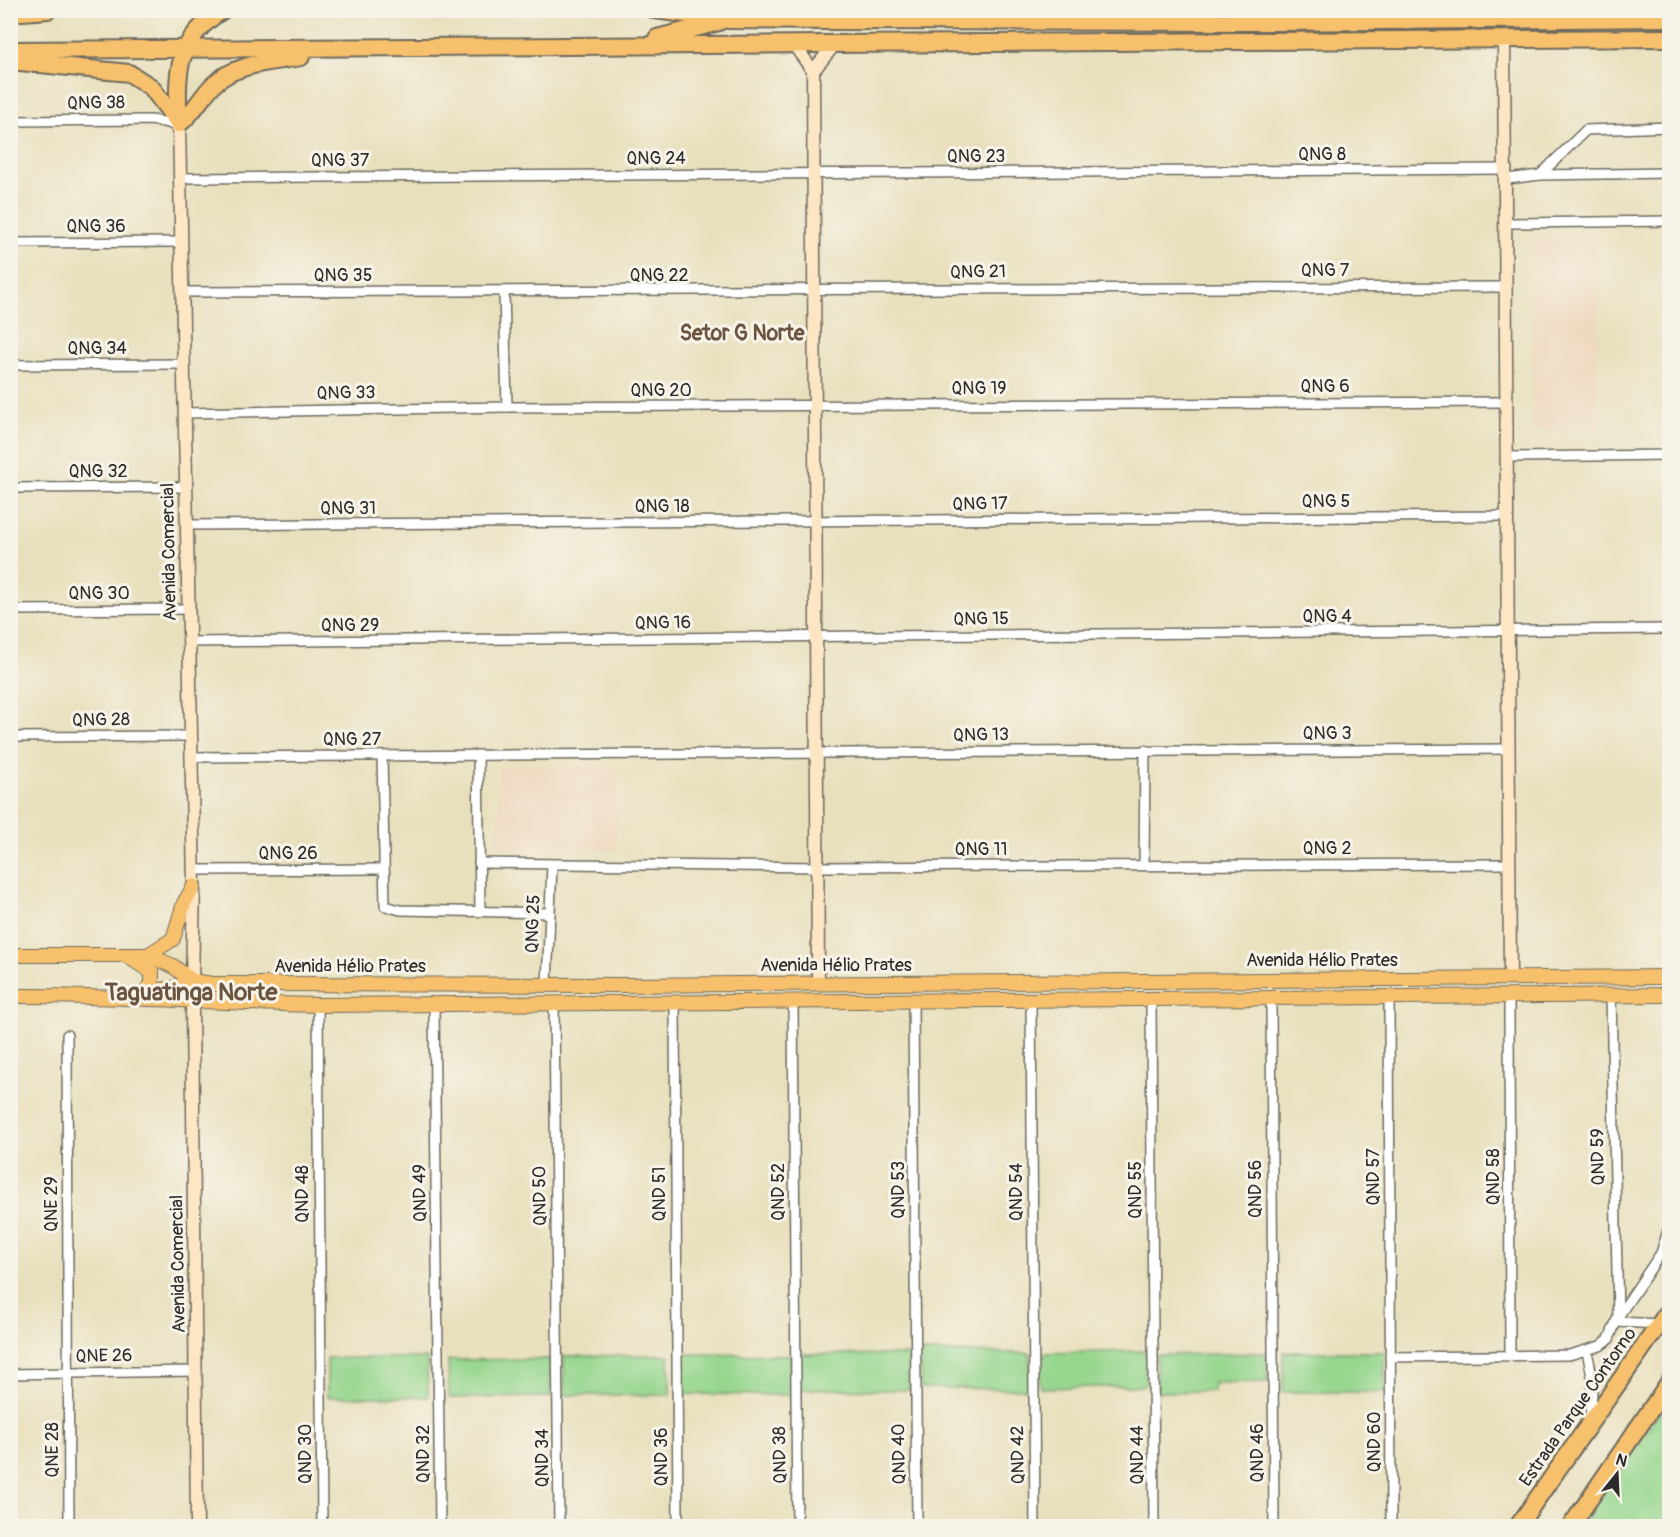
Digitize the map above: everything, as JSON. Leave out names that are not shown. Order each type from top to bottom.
[{"type":"highway","points":[[10,13],[48,10]]},
{"type":"highway","points":[[179,127],[179,92],[184,50],[198,28],[223,10]]},
{"type":"highway","points":[[655,10],[729,20],[903,16],[1279,22],[1670,18]]},
{"type":"highway","points":[[635,44],[729,20]]},
{"type":"highway","points":[[10,50],[1670,38]]},
{"type":"highway","points":[[179,127],[215,83],[239,69],[346,49]]},
{"type":"highway","points":[[10,61],[129,73],[151,87],[179,127]]},
{"type":"highway","name":"Estrada Parque Contorno","points":[[1518,1527],[1670,1309]]},
{"type":"highway","points":[[1571,1527],[1670,1381]]},
{"type":"main road","points":[[148,955],[173,939],[184,903],[194,886]]},
{"type":"main road","name":"Avenida Hélio Prates","points":[[10,955],[148,955],[172,966],[192,981],[212,984],[860,983],[1279,978],[1670,977]]},
{"type":"main road","points":[[124,955],[152,972],[152,984],[146,992]]},
{"type":"main road","points":[[1201,997],[1213,989],[1257,986],[1279,978]]},
{"type":"main road","points":[[121,996],[174,988],[192,981]]},
{"type":"main road","points":[[793,1001],[795,994],[801,991],[855,989],[860,983]]},
{"type":"main road","points":[[494,1004],[489,996],[494,991],[525,991],[547,984]]},
{"type":"main road","name":"Avenida Hélio Prates","points":[[10,996],[121,996],[192,1002],[318,1005],[1201,997],[1670,996]]},
{"type":"street","points":[[1504,39],[1508,287],[1510,978]]},
{"type":"street","points":[[813,71],[834,45]]},
{"type":"street","points":[[795,46],[813,71],[818,982]]},
{"type":"street","name":"QNG 38","points":[[10,121],[151,120],[179,127]]},
{"type":"street","name":"Avenida Comercial","points":[[179,127],[194,870],[192,981]]},
{"type":"street","points":[[1540,175],[1586,130],[1670,127]]},
{"type":"street","name":"QNG 8","points":[[1138,172],[1540,175],[1670,173]]},
{"type":"street","name":"QNG 23","points":[[813,174],[1138,172]]},
{"type":"street","name":"QNG 24","points":[[499,176],[813,174]]},
{"type":"street","name":"QNG 37","points":[[180,178],[499,176]]},
{"type":"street","points":[[1507,223],[1670,221]]},
{"type":"street","name":"QNG 36","points":[[10,243],[182,242]]},
{"type":"street","name":"QNG 21","points":[[814,290],[1143,286]]},
{"type":"street","name":"QNG 7","points":[[1143,286],[1508,287]]},
{"type":"street","name":"QNG 22","points":[[504,292],[814,290]]},
{"type":"street","name":"QNG 35","points":[[183,292],[504,292]]},
{"type":"street","points":[[504,292],[507,407]]},
{"type":"street","name":"QNG 34","points":[[10,365],[184,364]]},
{"type":"street","name":"QNG 6","points":[[1143,404],[1508,402]]},
{"type":"street","name":"QNG 19","points":[[815,406],[1143,404]]},
{"type":"street","name":"QNG 20","points":[[507,407],[815,406]]},
{"type":"street","name":"QNG 33","points":[[185,412],[507,407]]},
{"type":"street","points":[[1508,457],[1670,455]]},
{"type":"street","name":"QNG 32","points":[[10,489],[186,487]]},
{"type":"street","name":"QNG 5","points":[[1144,519],[1508,516]]},
{"type":"street","name":"QNG 17","points":[[816,522],[1144,519]]},
{"type":"street","name":"QNG 18","points":[[509,523],[816,522]]},
{"type":"street","name":"QNG 31","points":[[187,525],[509,523]]},
{"type":"street","name":"QNG 30","points":[[10,610],[189,609]]},
{"type":"street","name":"QNG 4","points":[[1145,633],[1670,630]]},
{"type":"street","name":"QNG 15","points":[[816,637],[1145,633]]},
{"type":"street","name":"QNG 16","points":[[511,641],[816,637]]},
{"type":"street","name":"QNG 29","points":[[189,642],[511,641]]},
{"type":"street","name":"QNG 28","points":[[10,737],[191,736]]},
{"type":"street","name":"QNG 3","points":[[1145,750],[1509,749]]},
{"type":"street","points":[[1144,865],[1145,750]]},
{"type":"street","name":"QNG 13","points":[[514,755],[1145,750]]},
{"type":"street","points":[[478,755],[480,911]]},
{"type":"street","name":"QNG 27","points":[[191,757],[514,755]]},
{"type":"street","points":[[382,756],[383,902],[387,907],[550,913]]},
{"type":"street","name":"QNG 11","points":[[478,863],[818,867],[1144,865]]},
{"type":"street","name":"QNG 2","points":[[1144,865],[1510,864]]},
{"type":"street","name":"QNG 25","points":[[547,984],[552,865]]},
{"type":"street","name":"QNG 26","points":[[194,870],[382,869]]},
{"type":"street","name":"QND 59","points":[[1611,995],[1618,1320]]},
{"type":"street","name":"QND 57","points":[[1389,997],[1390,1357]]},
{"type":"street","name":"QND 58","points":[[1509,997],[1510,1356]]},
{"type":"street","name":"QND 55","points":[[1151,998],[1153,1382]]},
{"type":"street","name":"QND 56","points":[[1271,998],[1273,1379]]},
{"type":"street","name":"QND 53","points":[[913,1000],[915,1380]]},
{"type":"street","name":"QND 54","points":[[1031,1000],[1034,1384]]},
{"type":"street","name":"QND 51","points":[[675,1001],[677,1386]]},
{"type":"street","name":"QND 52","points":[[793,1001],[795,1384]]},
{"type":"street","name":"Avenida Comercial","points":[[192,1002],[197,1371],[196,1527]]},
{"type":"street","name":"QND 50","points":[[554,1002],[559,1388]]},
{"type":"street","name":"QND 48","points":[[318,1005],[321,1382]]},
{"type":"street","name":"QND 49","points":[[435,1005],[439,1382]]},
{"type":"street","name":"QNE 29","points":[[67,1035],[68,1373]]},
{"type":"street","points":[[1390,1357],[1569,1355],[1606,1343],[1661,1253],[1670,1224]]},
{"type":"street","points":[[1618,1320],[1660,1324]]},
{"type":"street","points":[[1587,1351],[1593,1381],[1589,1425]]},
{"type":"street","name":"QND 60","points":[[1390,1357],[1391,1527]]},
{"type":"street","name":"QNE 26","points":[[10,1374],[197,1371]]},
{"type":"street","name":"QNE 28","points":[[68,1373],[69,1527]]},
{"type":"street","name":"QND 46","points":[[1273,1379],[1274,1527]]},
{"type":"street","name":"QND 40","points":[[915,1380],[917,1527]]},
{"type":"street","name":"QND 30","points":[[321,1382],[322,1527]]},
{"type":"street","name":"QND 32","points":[[439,1382],[440,1527]]},
{"type":"street","name":"QND 44","points":[[1153,1382],[1154,1527]]},
{"type":"street","name":"QND 38","points":[[795,1384],[797,1527]]},
{"type":"street","name":"QND 42","points":[[1034,1384],[1035,1527]]},
{"type":"street","name":"QND 36","points":[[677,1386],[678,1527]]},
{"type":"street","name":"QND 34","points":[[559,1388],[559,1527]]},
{"type":"shaded area","points":[[1531,238],[1598,238],[1598,431],[1532,430]]},
{"type":"shaded area","points":[[499,766],[619,767],[617,851],[497,847]]},
{"type":"green space","points":[[1146,1351],[1146,1386],[1040,1388],[1039,1353]]},
{"type":"green space","points":[[921,1352],[1030,1353],[1030,1389],[921,1388]]},
{"type":"green space","points":[[1283,1352],[1384,1352],[1385,1392],[1283,1392]]},
{"type":"green space","points":[[1267,1353],[1267,1382],[1213,1383],[1213,1391],[1157,1392],[1156,1355]]},
{"type":"green space","points":[[681,1354],[791,1355],[791,1395],[681,1394]]},
{"type":"green space","points":[[799,1354],[909,1355],[909,1390],[799,1389]]},
{"type":"green space","points":[[669,1355],[670,1395],[564,1395],[564,1356]]},
{"type":"green space","points":[[327,1358],[427,1358],[428,1397],[327,1397]]},
{"type":"green space","points":[[550,1359],[551,1397],[449,1398],[448,1360]]},
{"type":"green space","points":[[1669,1398],[1669,1526],[1582,1526],[1590,1513]]},
{"type":"district","name":"Setor G Norte","points":[[742,333]]},
{"type":"district","name":"Taguatinga Norte","points":[[191,992]]}]
